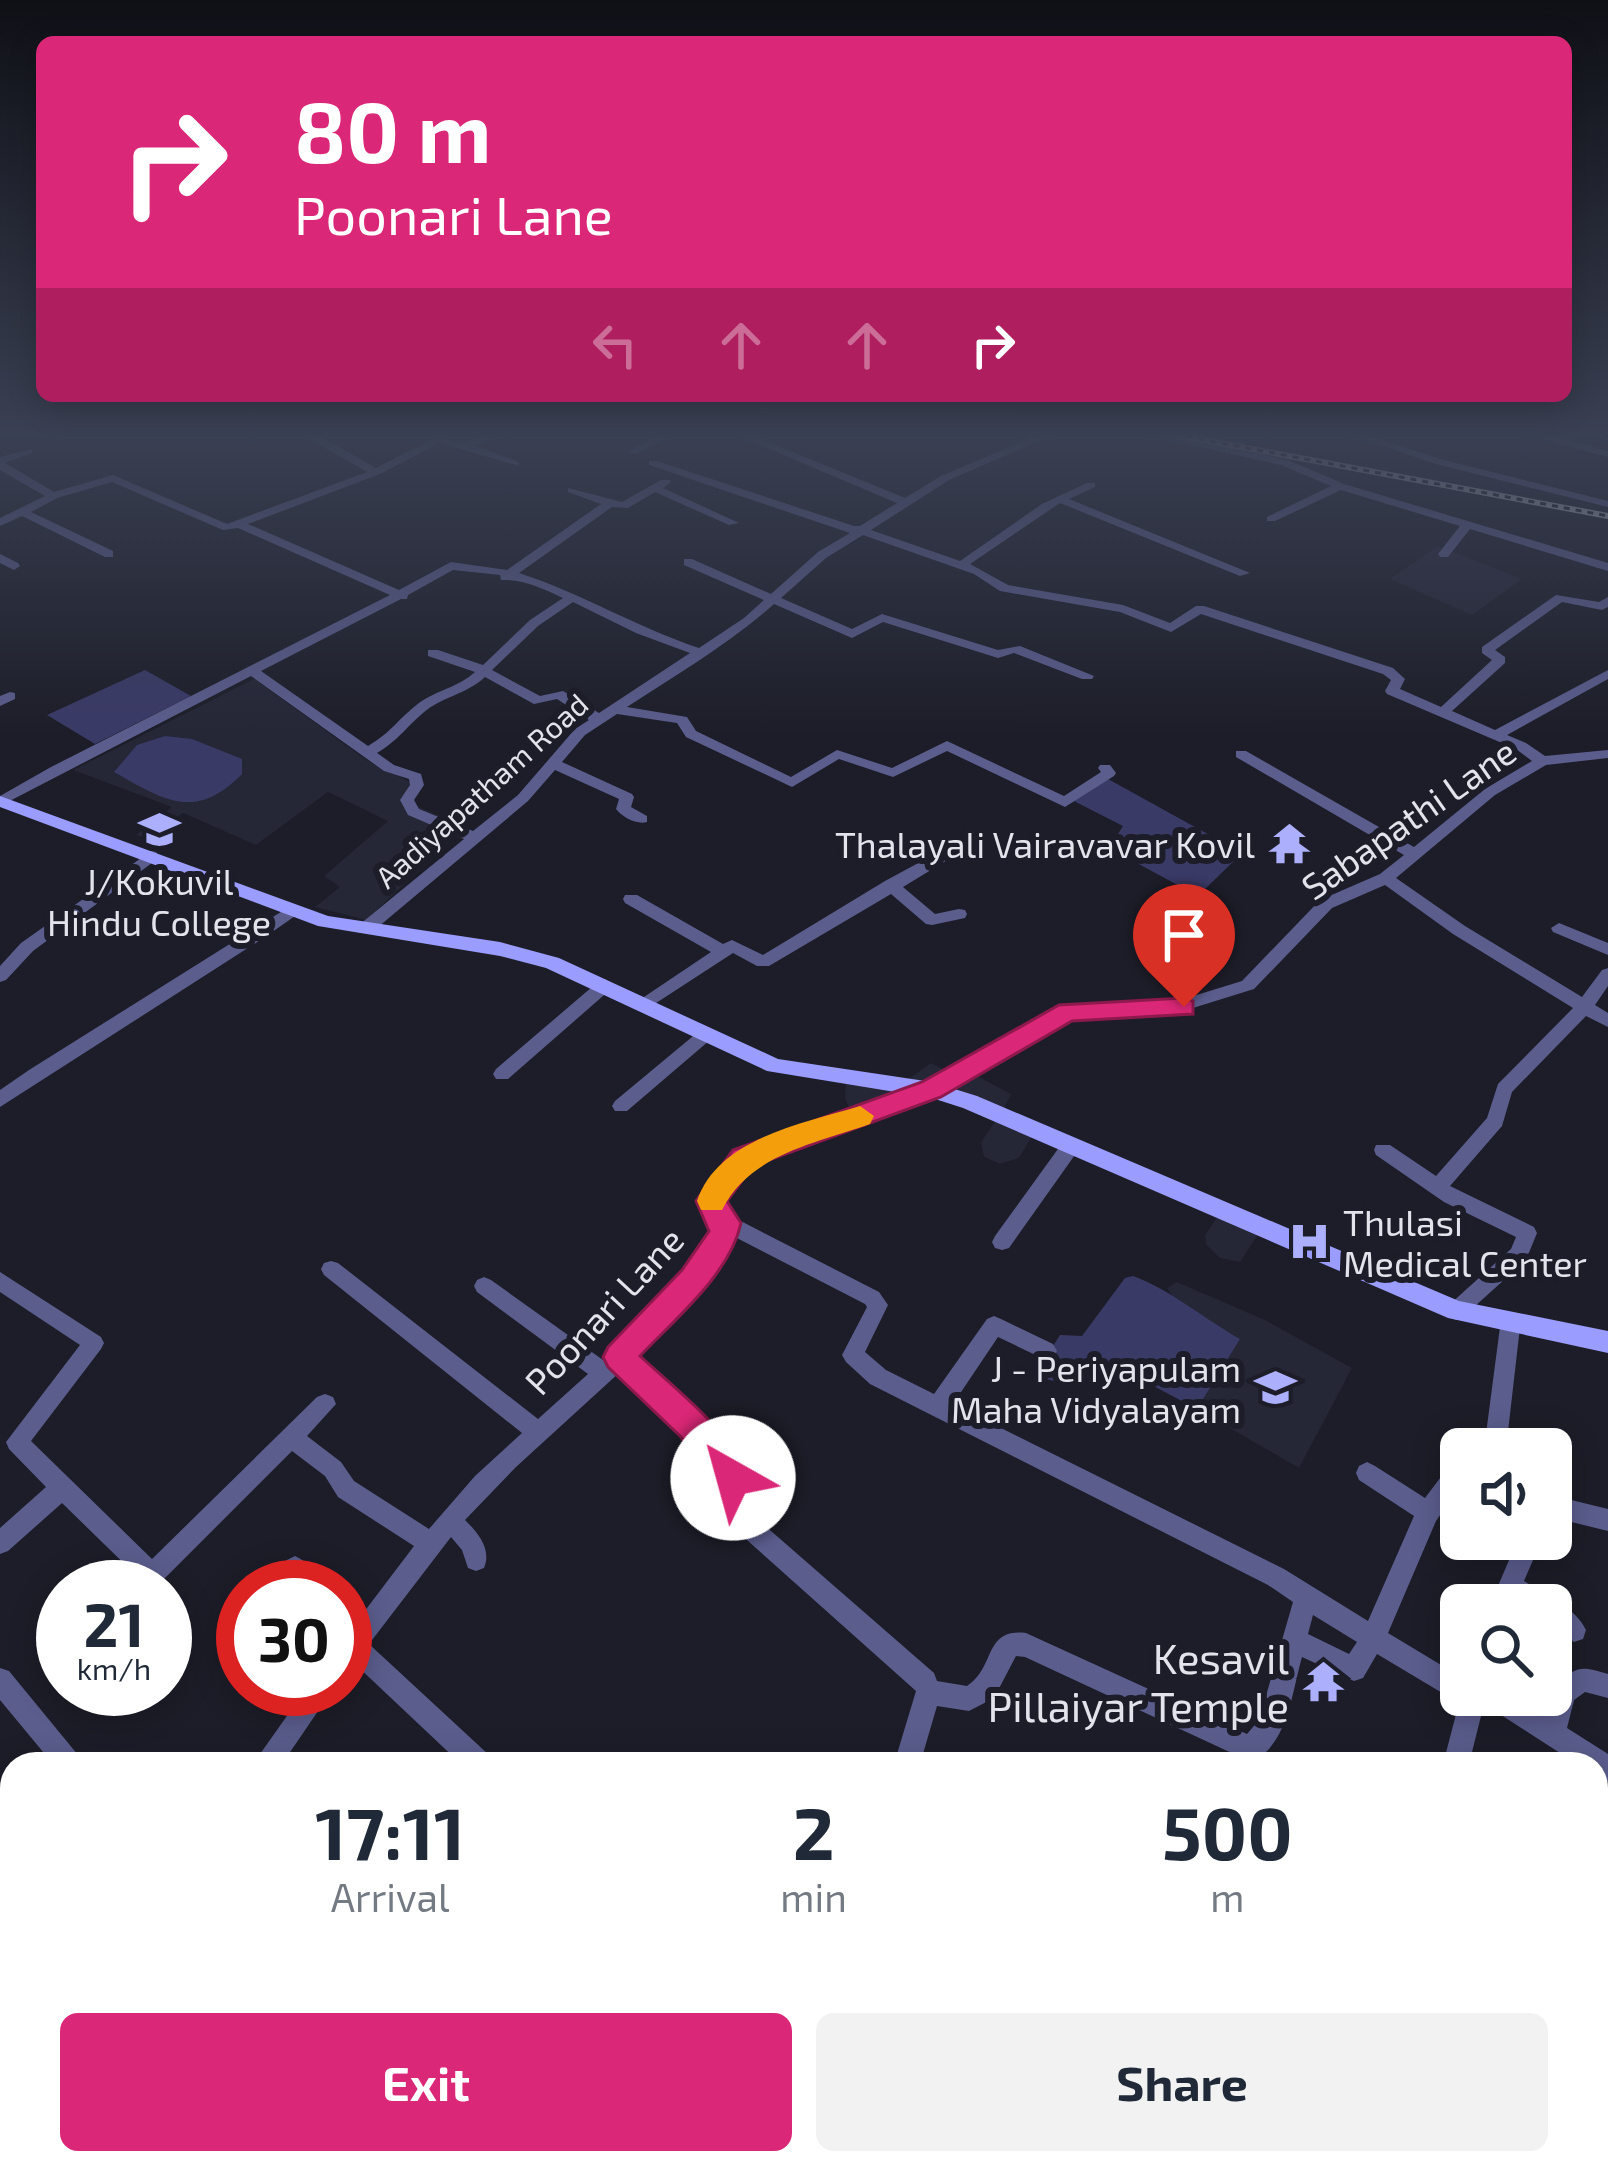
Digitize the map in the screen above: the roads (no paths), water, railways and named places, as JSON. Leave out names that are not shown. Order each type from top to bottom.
[{"type":"main road","points":[[0,802],[292,910],[365,929],[500,949],[605,985],[774,1066],[932,1090],[1456,1311],[1510,1327],[1608,1342]]},
{"type":"street","points":[[62,531],[109,554]]},
{"type":"street","points":[[255,531],[403,596]]},
{"type":"street","points":[[506,577],[570,531]]},
{"type":"street","name":"Aadiyapatham Road","points":[[365,929],[555,764],[568,743],[774,602],[855,531]]},
{"type":"street","points":[[861,531],[961,565],[1004,588],[1123,609],[1172,628],[1207,608],[1267,634],[1388,671],[1398,680],[1392,691],[1542,761]]},
{"type":"street","points":[[961,565],[1012,531]]},
{"type":"street","points":[[1139,531],[1244,573]]},
{"type":"street","points":[[1444,554],[1462,531]]},
{"type":"street","points":[[1493,531],[1608,566]]},
{"type":"street","points":[[0,558],[14,566]]},
{"type":"street","points":[[688,562],[852,634],[882,618],[998,654],[1016,649],[1087,676]]},
{"type":"street","points":[[0,802],[403,596],[451,566],[573,596],[657,641],[702,653]]},
{"type":"street","points":[[368,752],[394,736],[421,707],[456,695],[534,623],[573,596]]},
{"type":"street","points":[[1444,712],[1500,661],[1487,650],[1560,598],[1602,606],[1608,601]]},
{"type":"street","points":[[433,653],[484,672],[539,701],[558,694],[598,719]]},
{"type":"street","points":[[254,673],[368,752],[419,780],[406,800],[413,812],[473,837]]},
{"type":"street","points":[[1496,736],[1608,674]]},
{"type":"street","points":[[614,709],[682,720],[691,734],[792,783],[836,754],[892,773],[947,746],[1065,802],[1109,773],[1105,768]]},
{"type":"street","points":[[1241,754],[1414,854]]},
{"type":"street","name":"Sabapathi Lane","points":[[932,1090],[1068,1012],[1164,1011],[1248,985],[1327,904],[1386,878],[1490,792],[1542,761],[1608,754]]},
{"type":"street","points":[[555,764],[627,797],[623,809],[643,819]]},
{"type":"street","points":[[644,1003],[723,951],[736,947],[763,962],[973,839]]},
{"type":"street","points":[[0,976],[27,947],[151,856]]},
{"type":"street","points":[[1386,878],[1490,950],[1608,1021]]},
{"type":"street","points":[[891,885],[932,920],[959,914]]},
{"type":"street","points":[[631,899],[723,951]]},
{"type":"street","points":[[0,1100],[73,1047],[128,1019],[292,910]]},
{"type":"street","points":[[1559,928],[1608,950]]},
{"type":"street","points":[[1438,1187],[1495,1121],[1504,1089],[1585,1006],[1608,974]]},
{"type":"street","points":[[502,1074],[605,985]]},
{"type":"street","points":[[621,1106],[704,1036]]},
{"type":"street","name":"Poonari Lane","points":[[372,1614],[451,1521],[692,1279],[726,1223],[711,1201],[716,1186],[743,1158],[932,1090]]},
{"type":"street","points":[[1002,1242],[1070,1148]]},
{"type":"street","points":[[1383,1150],[1438,1187],[1527,1233],[1519,1254],[1456,1311]]},
{"type":"street","points":[[726,1223],[872,1298],[878,1305],[853,1355],[878,1377],[1276,1576],[1440,1678]]},
{"type":"street","points":[[331,1269],[540,1434]]},
{"type":"street","points":[[0,1281],[94,1343],[17,1442],[152,1575],[325,1404]]},
{"type":"street","points":[[484,1286],[611,1365],[733,1472],[719,1500],[876,1635],[929,1692],[969,1699],[985,1689],[1010,1642],[1251,1748],[1270,1727],[1306,1597]]},
{"type":"street","points":[[938,1407],[994,1325],[1046,1351]]},
{"type":"street","points":[[1498,1428],[1510,1327]]},
{"type":"street","points":[[291,1438],[333,1469],[346,1489],[432,1544]]},
{"type":"street","points":[[1367,1473],[1429,1513]]},
{"type":"street","points":[[0,1543],[62,1488]]},
{"type":"street","points":[[1294,1640],[1354,1669],[1373,1639],[1440,1489]]},
{"type":"street","points":[[1572,1511],[1608,1520]]},
{"type":"street","points":[[451,1521],[472,1544],[476,1560]]},
{"type":"street","points":[[372,1659],[468,1752]]},
{"type":"street","points":[[1554,1731],[1563,1692],[1583,1679],[1608,1686]]},
{"type":"street","points":[[0,1680],[60,1752]]},
{"type":"street","points":[[911,1752],[929,1692]]},
{"type":"street","points":[[282,1752],[302,1716]]},
{"type":"street","points":[[1459,1752],[1469,1716]]},
{"type":"street","points":[[1529,1716],[1584,1752]]},
{"type":"place","name":"J/Kokuvil Hindu College","points":[[159,830]]},
{"type":"place","name":"Thalayali Vairavavar Kovil","points":[[1289,843]]},
{"type":"place","name":"Thulasi Medical Center","points":[[1309,1242]]},
{"type":"place","name":"J - Periyapulam Maha Vidyalayam","points":[[1275,1388]]},
{"type":"place","name":"Kesavil Pillaiyar Temple","points":[[1323,1681]]}]
